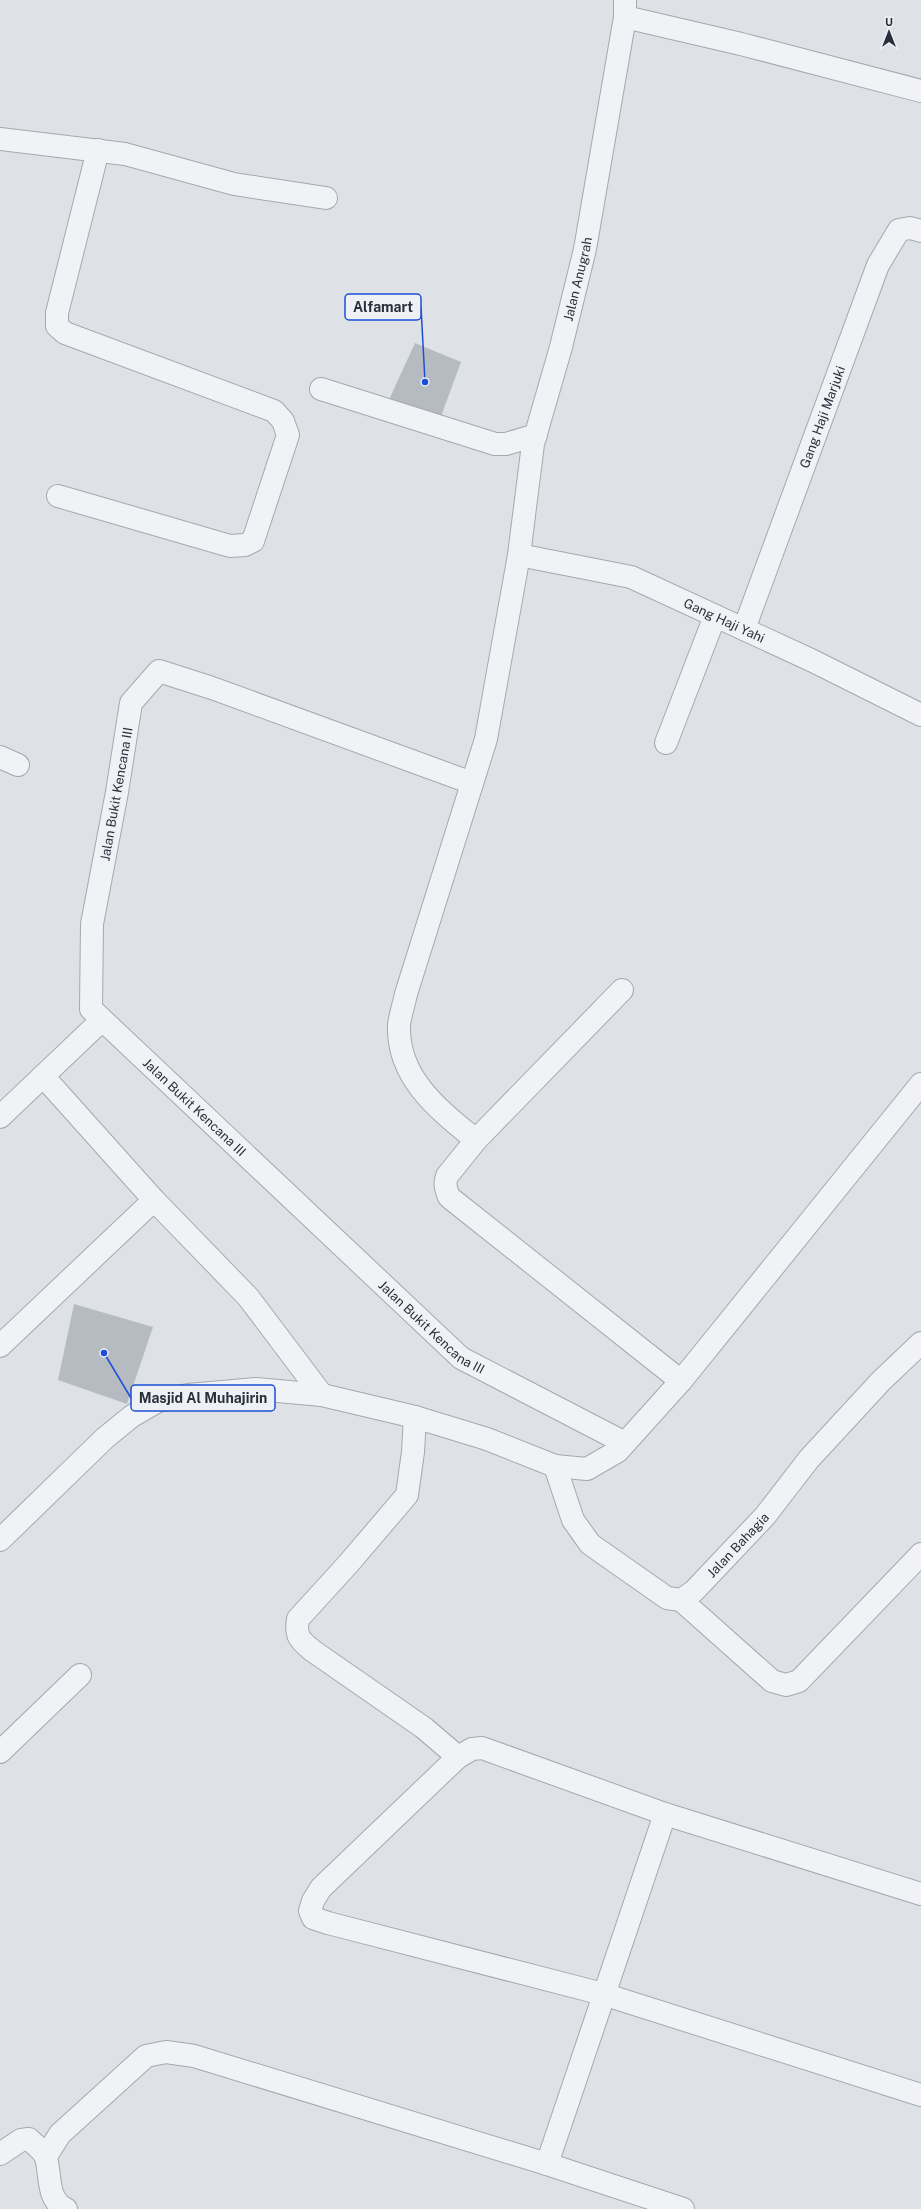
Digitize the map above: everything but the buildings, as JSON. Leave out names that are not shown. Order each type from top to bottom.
[{"type":"street","points":[[625,9],[741,44],[921,91]]},
{"type":"street","name":"Jalan Anugrah","points":[[476,1140],[441,1111],[414,1081],[404,1059],[399,1025],[406,994],[486,739],[519,555],[536,435],[561,347],[584,250],[625,9]]},
{"type":"street","points":[[0,139],[125,154],[234,184],[326,198]]},
{"type":"street","points":[[58,496],[230,546],[245,546],[253,541],[288,435],[284,421],[274,411],[65,333],[57,326],[57,313],[98,150]]},
{"type":"street","name":"Gang Haji Marjuki","points":[[744,629],[878,265],[898,230],[910,228],[921,231]]},
{"type":"street","points":[[321,389],[495,444],[506,444],[536,435]]},
{"type":"street","name":"Gang Haji Yahi","points":[[519,555],[631,577],[813,660],[921,715]]},
{"type":"street","points":[[666,743],[715,616]]},
{"type":"street","name":"Jalan Bukit Kencana III","points":[[472,783],[212,688],[159,671],[131,703],[117,792],[92,924],[91,1009],[461,1358],[625,1443]]},
{"type":"street","points":[[622,990],[476,1140],[447,1176],[445,1182],[449,1197],[681,1380]]},
{"type":"street","points":[[0,1117],[102,1020]]},
{"type":"street","points":[[43,1076],[154,1200],[248,1297],[322,1395]]},
{"type":"street","points":[[0,1540],[105,1438],[132,1416],[158,1401],[188,1395],[256,1389],[322,1395],[415,1417],[487,1439],[555,1466],[587,1469],[618,1451],[681,1380],[921,1084]]},
{"type":"street","points":[[0,1346],[154,1200]]},
{"type":"street","name":"Jalan Bahagia","points":[[681,1600],[694,1591],[765,1516],[814,1454],[881,1380],[921,1343]]},
{"type":"street","points":[[415,1417],[413,1452],[407,1495],[349,1563],[298,1619],[296,1630],[300,1639],[313,1651],[424,1728],[458,1757]]},
{"type":"street","points":[[555,1466],[573,1520],[590,1544],[667,1598],[681,1600],[772,1681],[786,1685],[799,1681],[921,1554]]},
{"type":"street","points":[[0,1752],[80,1675]]},
{"type":"street","points":[[921,1894],[665,1814],[482,1748],[472,1749],[458,1757],[321,1888],[311,1906],[310,1912],[313,1918],[603,1994],[921,2095]]},
{"type":"street","points":[[547,2164],[603,1994],[665,1814]]},
{"type":"street","points":[[46,2156],[60,2134],[146,2056],[166,2052],[194,2056],[547,2164],[651,2205],[683,2209]]},
{"type":"street","points":[[0,2154],[21,2140],[29,2139],[46,2156],[50,2189],[61,2207],[66,2209]]},
{"type":"place","name":"Alfamart","points":[[425,382]]},
{"type":"place","name":"Masjid Al Muhajirin","points":[[104,1353]]}]
